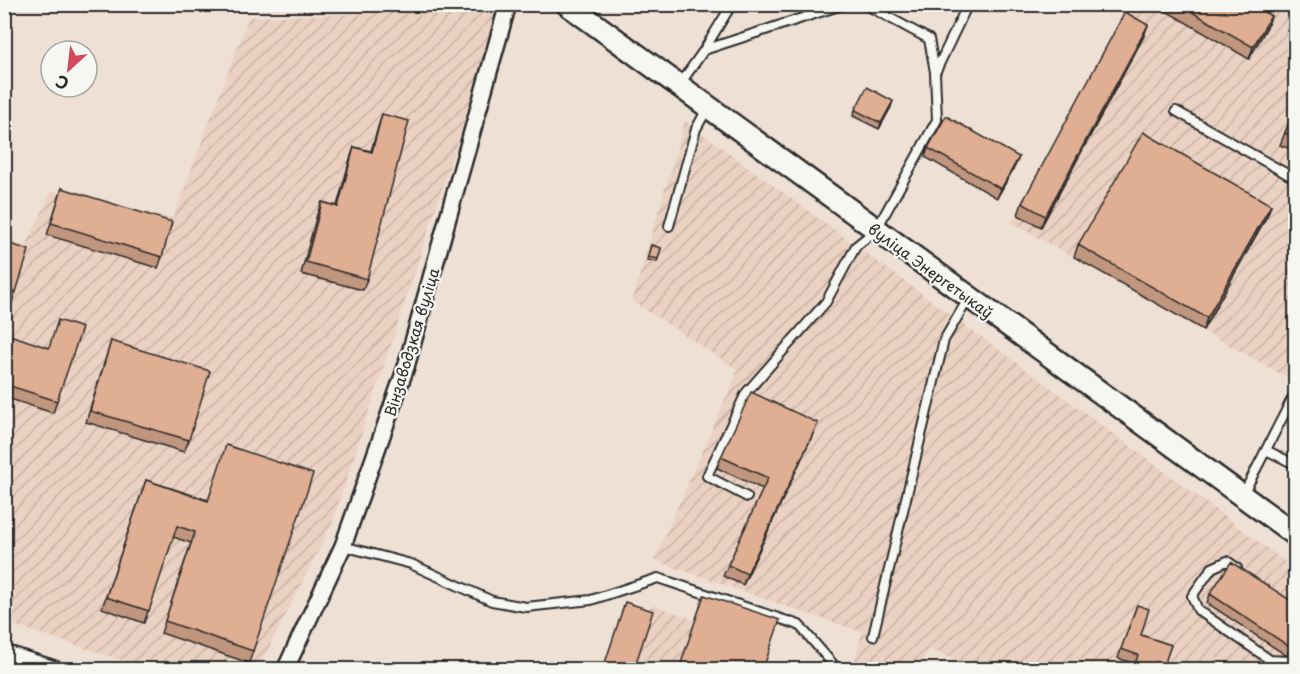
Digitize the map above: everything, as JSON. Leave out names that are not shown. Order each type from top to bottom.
[{"type":"main road","name":"вуліца Энергетыкаў","points":[[567,4],[1296,535]]},
{"type":"street","name":"Вінзаводзкая вуліца","points":[[285,669],[343,546],[406,367],[508,4]]},
{"type":"street","points":[[4,653],[57,669]]},
{"type":"lane","points":[[679,86],[732,4]]},
{"type":"lane","points":[[704,50],[845,4]]},
{"type":"lane","points":[[747,497],[707,476],[746,393],[826,302],[856,246],[876,230],[937,120],[935,73],[929,39],[864,4]]},
{"type":"lane","points":[[935,73],[968,4]]},
{"type":"lane","points":[[669,226],[696,129],[708,107]]},
{"type":"lane","points":[[1176,111],[1296,179]]},
{"type":"lane","points":[[873,636],[944,340],[969,298]]},
{"type":"lane","points":[[1240,495],[1248,485],[1296,391]]},
{"type":"lane","points":[[1266,450],[1296,465]]},
{"type":"lane","points":[[343,546],[411,564],[492,601],[526,607],[591,600],[658,578],[800,625],[838,669]]},
{"type":"lane","points":[[1247,574],[1227,561],[1212,568],[1192,596],[1198,610],[1270,660],[1288,661],[1296,657]]},
{"type":"shaded area","points":[[1137,5],[1295,5],[1295,382],[1012,223]]},
{"type":"shaded area","points":[[501,9],[332,524],[258,669],[148,669],[5,622],[4,240],[26,246],[52,191],[173,218],[249,17]]},
{"type":"shaded area","points":[[685,121],[1295,569],[1295,669],[982,669],[930,650],[915,669],[853,669],[862,632],[654,560],[738,370],[632,301]]},
{"type":"shaded area","points":[[656,606],[695,620],[700,607],[775,632],[763,669],[603,670],[621,614]]},
{"type":"building","points":[[1178,4],[1251,4],[1271,16],[1253,47]]},
{"type":"building","points":[[1125,12],[1148,25],[1045,216],[1022,203]]},
{"type":"building","points":[[867,87],[893,101],[881,123],[855,110]]},
{"type":"building","points":[[1296,105],[1296,138],[1285,133]]},
{"type":"building","points":[[382,114],[409,121],[367,279],[306,262],[322,202],[338,207],[354,147],[372,152]]},
{"type":"building","points":[[946,116],[1019,157],[1001,189],[928,148]]},
{"type":"building","points":[[1143,132],[1271,205],[1207,318],[1078,245]]},
{"type":"building","points":[[62,188],[172,222],[162,257],[51,223]]},
{"type":"building","points":[[4,242],[29,250],[16,292],[4,289]]},
{"type":"building","points":[[651,245],[661,248],[658,259],[648,257]]},
{"type":"building","points":[[58,320],[82,328],[57,401],[4,384],[4,333],[49,348]]},
{"type":"building","points":[[111,341],[210,371],[189,440],[90,411]]},
{"type":"building","points":[[751,392],[818,423],[747,574],[728,565],[768,478],[721,457]]},
{"type":"building","points":[[226,445],[313,474],[253,651],[165,621],[195,532],[177,526],[149,611],[106,597],[146,480],[208,501]]},
{"type":"building","points":[[1231,562],[1296,604],[1296,639],[1290,647],[1210,594]]},
{"type":"building","points":[[704,595],[780,620],[763,669],[679,669]]},
{"type":"building","points":[[625,602],[653,611],[634,669],[603,669]]},
{"type":"building","points":[[1137,605],[1149,609],[1141,635],[1171,645],[1164,665],[1156,662],[1153,669],[1135,664],[1138,655],[1121,649]]}]
